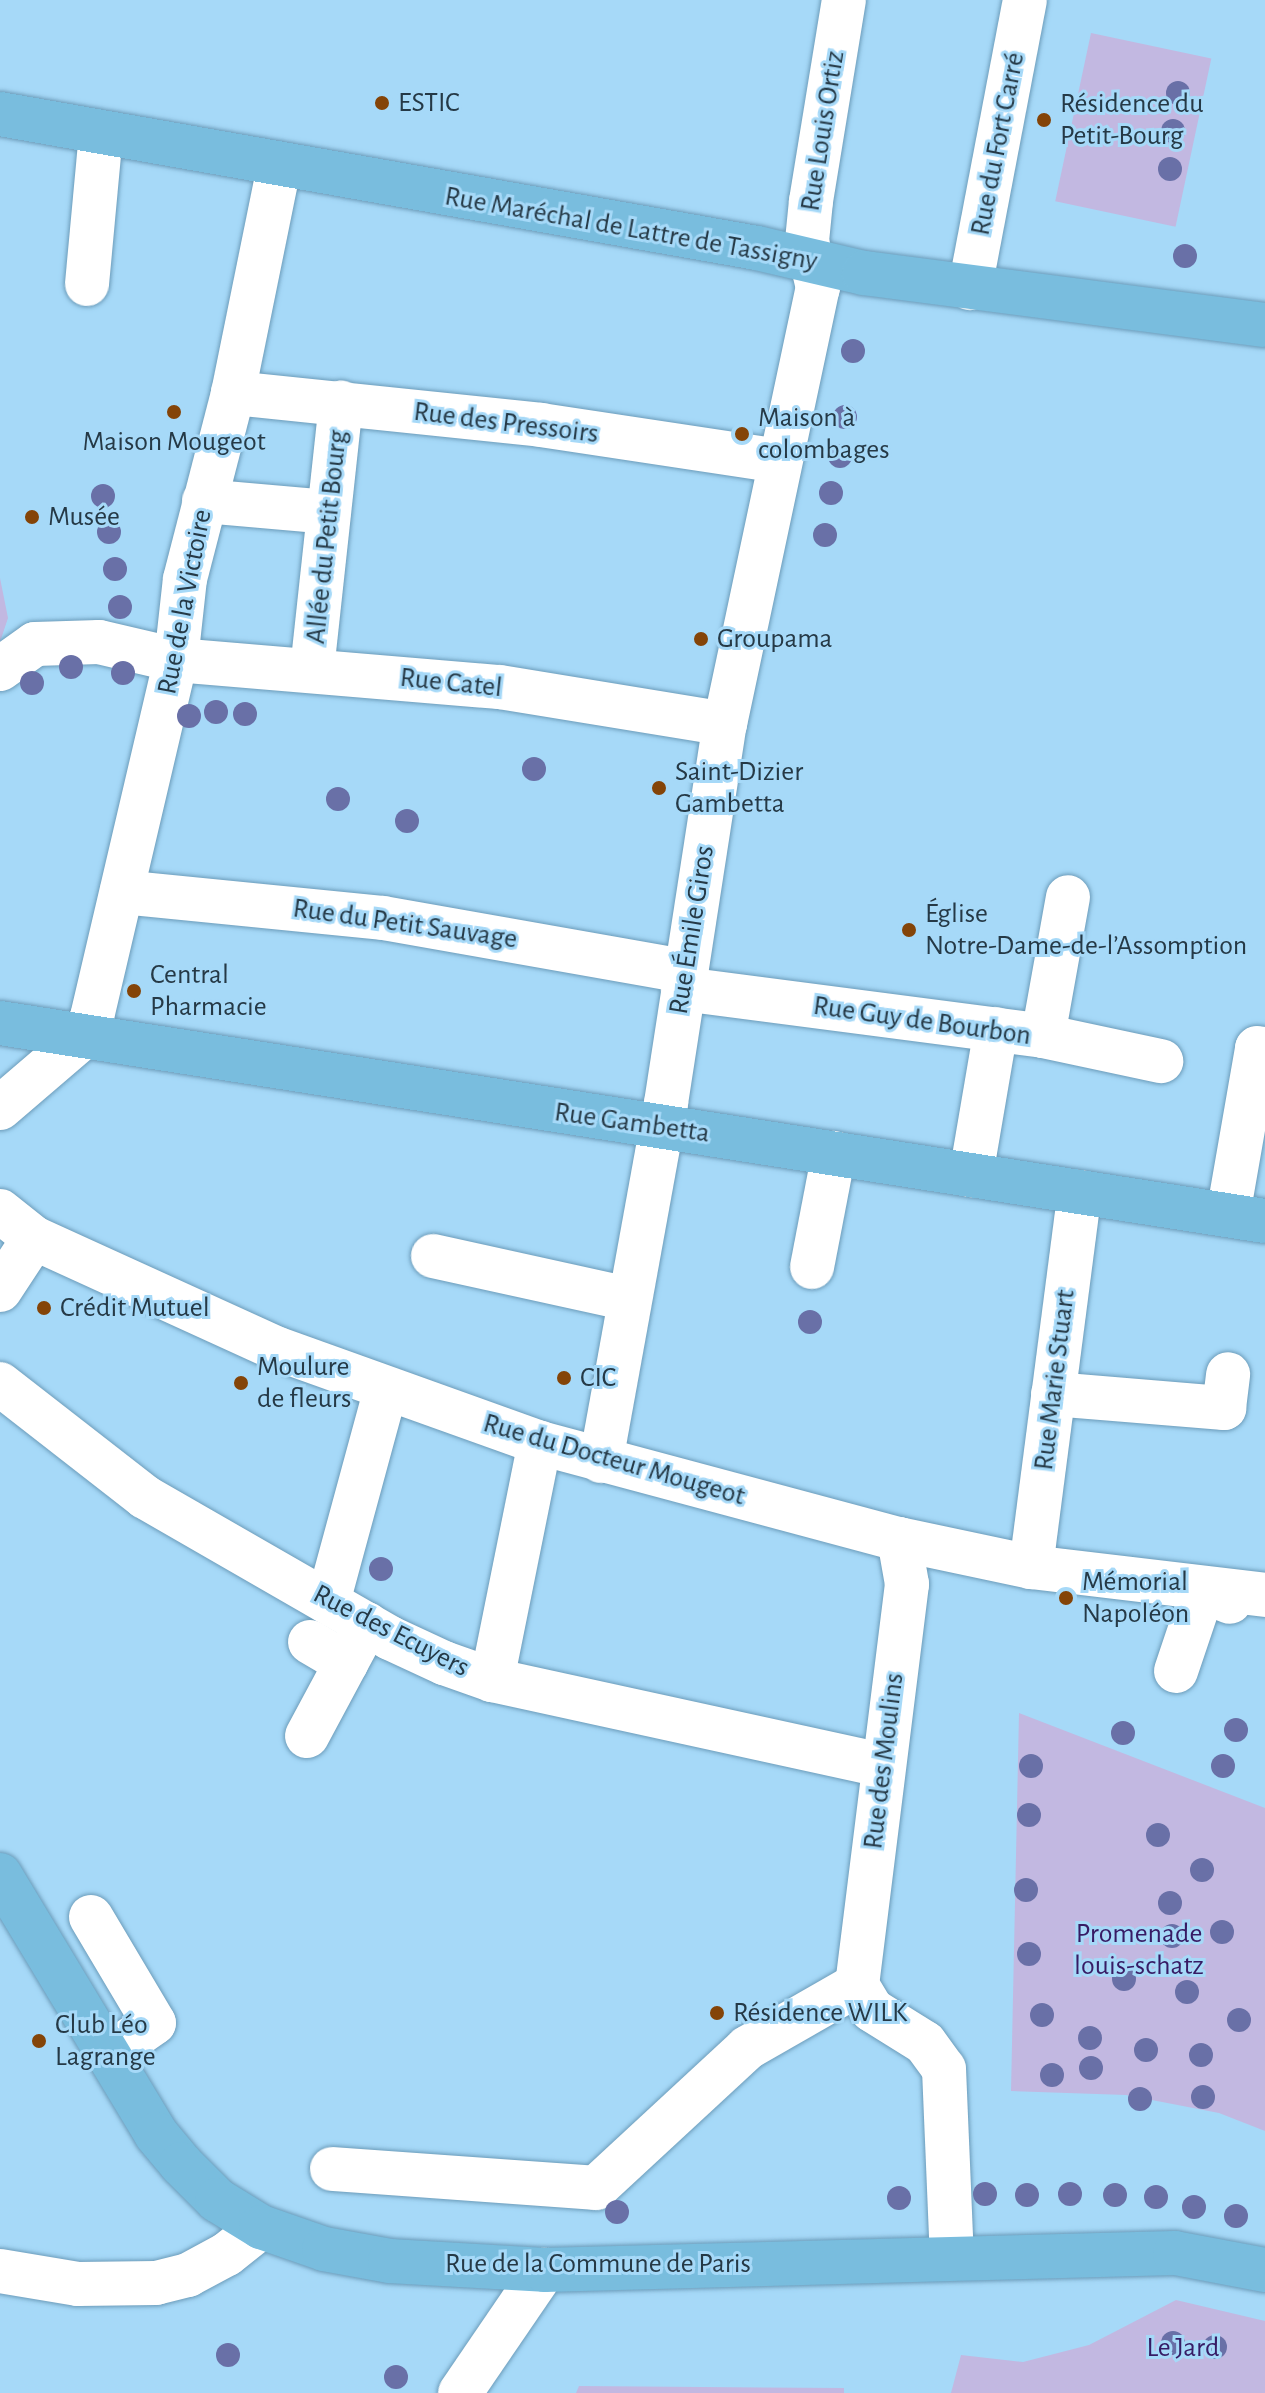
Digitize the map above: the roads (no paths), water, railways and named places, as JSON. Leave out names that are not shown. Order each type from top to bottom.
[{"type":"main road","name":"Rue Maréchal de Lattre de Tassigny","points":[[0,114],[970,288],[1265,325]]},
{"type":"main road","name":"Rue Gambetta","points":[[0,1023],[1246,1218]]},
{"type":"main road","name":"Rue de la Commune de Paris","points":[[0,1875],[108,2055],[181,2164],[217,2200],[261,2227],[324,2249],[390,2261],[544,2270],[1175,2253],[1265,2270]]},
{"type":"street","name":"Rue Louis Ortiz","points":[[812,261],[807,241],[811,201],[844,0]]},
{"type":"street","name":"Rue du Fort Carré","points":[[970,288],[1025,0]]},
{"type":"street","points":[[87,284],[101,134]]},
{"type":"street","name":"Rue de la Victoire","points":[[84,1036],[122,892],[176,660],[185,579],[233,393],[279,166]]},
{"type":"street","name":"Rue Émile Giros","points":[[601,1461],[660,1127],[725,724],[818,288],[812,261]]},
{"type":"street","name":"Rue des Pressoirs","points":[[233,393],[541,425],[779,461]]},
{"type":"street","name":"Allée du Petit Bourg","points":[[312,670],[341,403]]},
{"type":"street","points":[[204,501],[329,512]]},
{"type":"street","name":"Rue Catel","points":[[0,669],[35,644],[99,642],[176,660],[500,687],[725,724]]},
{"type":"street","name":"Rue du Petit Sauvage","points":[[122,892],[383,918],[684,980]]},
{"type":"street","points":[[1043,1036],[1068,897]]},
{"type":"street","name":"Rue Guy de Bourbon","points":[[684,980],[1043,1036],[1161,1061]]},
{"type":"street","points":[[971,1175],[996,1029]]},
{"type":"street","points":[[0,1108],[84,1036]]},
{"type":"street","points":[[1246,1218],[1257,1048],[1265,1049]]},
{"type":"street","points":[[812,1267],[834,1153]]},
{"type":"street","name":"Rue Marie Stuart","points":[[1031,1567],[1080,1192]]},
{"type":"street","name":"Rue du Docteur Mougeot","points":[[0,1211],[34,1238],[278,1349],[540,1443],[899,1539],[1031,1567],[1203,1591],[1265,1595]]},
{"type":"street","points":[[0,1290],[34,1238]]},
{"type":"street","points":[[433,1256],[629,1299]]},
{"type":"street","points":[[1053,1394],[1224,1408],[1228,1374]]},
{"type":"street","name":"Rue des Ecuyers","points":[[0,1384],[145,1497],[367,1624],[492,1680],[883,1765]]},
{"type":"street","points":[[328,1602],[386,1389]]},
{"type":"street","points":[[492,1680],[540,1443]]},
{"type":"street","name":"Rue des Moulins","points":[[857,1985],[907,1584],[899,1539]]},
{"type":"street","points":[[1176,1671],[1203,1591],[1265,1616]]},
{"type":"street","points":[[307,1736],[328,1652],[367,1624]]},
{"type":"street","points":[[91,1917],[154,2023],[108,2055]]},
{"type":"street","points":[[332,2169],[596,2188],[747,2048],[857,1985],[872,2010],[925,2043],[944,2069],[952,2257]]},
{"type":"street","points":[[0,2271],[78,2284],[156,2283],[227,2254],[261,2227]]},
{"type":"street","points":[[460,2393],[544,2270]]},
{"type":"place","name":"ESTIC","points":[[382,103]]},
{"type":"place","name":"Résidence du Petit-Bourg","points":[[1044,120]]},
{"type":"place","name":"Maison Mougeot","points":[[174,412]]},
{"type":"place","name":"Maison à colombages","points":[[742,434]]},
{"type":"place","name":"Musée","points":[[32,517]]},
{"type":"place","name":"Groupama","points":[[701,639]]},
{"type":"place","name":"Saint-Dizier Gambetta","points":[[659,788]]},
{"type":"place","name":"Église Notre-Dame-de-l’Assomption","points":[[909,930]]},
{"type":"place","name":"Central Pharmacie","points":[[134,991]]},
{"type":"place","name":"Crédit Mutuel","points":[[44,1308]]},
{"type":"place","name":"CIC","points":[[564,1378]]},
{"type":"place","name":"Moulure de fleurs","points":[[241,1383]]},
{"type":"place","name":"Mémorial Napoléon","points":[[1066,1598]]},
{"type":"place","name":"Résidence WILK","points":[[717,2013]]},
{"type":"place","name":"Club Léo Lagrange","points":[[39,2041]]},
{"type":"park label","name":"Promenade louis-schatz","points":[[1139,1950]]},
{"type":"park label","name":"Le Jard","points":[[1183,2348]]}]
